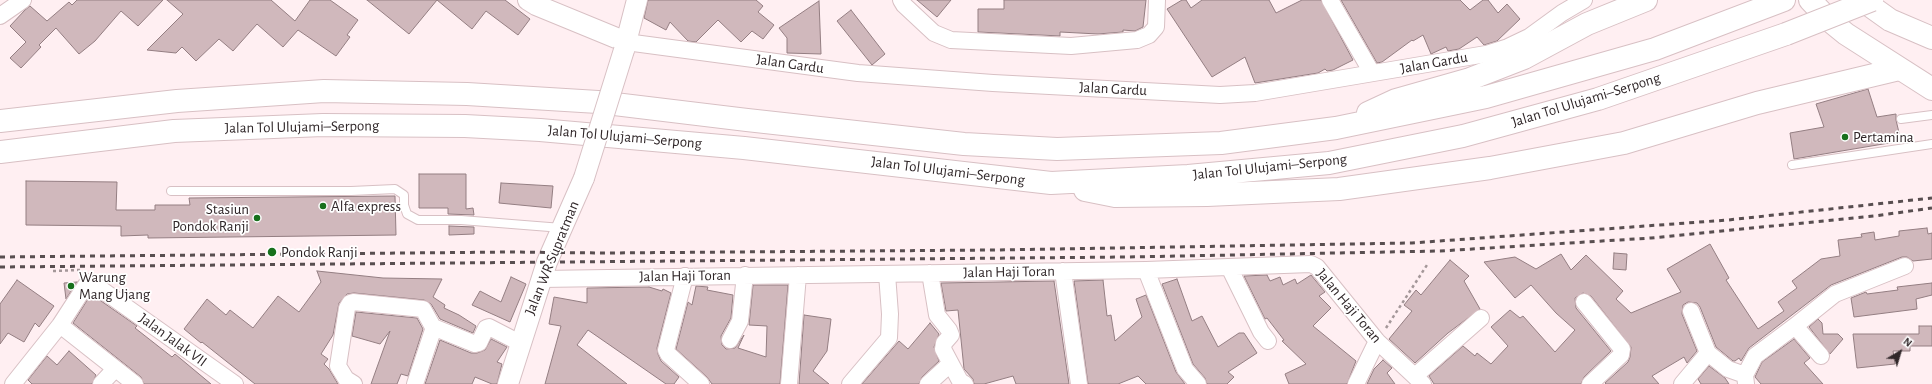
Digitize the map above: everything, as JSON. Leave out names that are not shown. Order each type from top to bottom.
[{"type":"main road","points":[[1336,128],[1396,100],[1470,79],[1524,58],[1587,24],[1646,0]]},
{"type":"main road","points":[[1810,0],[1830,21],[1846,34],[1932,89]]},
{"type":"main road","points":[[1848,0],[1867,12],[1932,38]]},
{"type":"main road","points":[[1862,0],[1890,20]]},
{"type":"main road","name":"Jalan Tol Ulujami–Serpong","points":[[0,152],[174,131],[323,125],[466,126],[540,130],[744,148],[1051,183],[1196,175],[1329,163],[1463,136],[1598,99],[1786,34],[1872,0]]},
{"type":"main road","name":"Jalan Tol Ulujami–Serpong","points":[[0,121],[177,101],[324,91],[467,94],[598,102],[949,142],[1057,149],[1221,143],[1336,128],[1486,97],[1647,51],[1775,4]]},
{"type":"main road","points":[[1051,183],[1115,196],[1207,195],[1354,186],[1490,168],[1624,143],[1757,103],[1899,69]]},
{"type":"street","points":[[0,16],[23,0]]},
{"type":"street","points":[[528,0],[536,6],[625,46]]},
{"type":"street","name":"Jalan WR Supratman","points":[[508,384],[547,262],[564,228],[584,178],[625,46],[637,0]]},
{"type":"street","points":[[901,0],[904,5],[934,33],[951,40],[1071,46],[1137,40],[1154,30],[1156,27],[1157,0]]},
{"type":"street","points":[[1330,0],[1372,73]]},
{"type":"street","name":"Jalan Gardu","points":[[625,46],[858,73],[993,83],[1220,95],[1255,93],[1486,54],[1508,47],[1529,37],[1562,13],[1584,0]]},
{"type":"street","name":"Jalan Haji Toran","points":[[541,279],[745,275],[1063,272],[1315,265],[1377,341],[1419,380]]},
{"type":"street","points":[[1691,311],[1708,353],[1728,369],[1746,380],[1755,356],[1835,294],[1905,266]]},
{"type":"street","points":[[1229,267],[1261,332],[1268,341]]},
{"type":"street","points":[[1146,270],[1185,368],[1198,384]]},
{"type":"street","points":[[1063,272],[1079,384]]},
{"type":"street","points":[[930,273],[937,315],[949,330],[950,335],[943,346],[950,364],[960,381],[965,384]]},
{"type":"street","points":[[850,384],[889,338],[890,314],[887,274]]},
{"type":"street","points":[[730,340],[740,321],[745,275]]},
{"type":"street","points":[[789,384],[798,275]]},
{"type":"street","points":[[13,384],[60,325],[86,285],[89,276]]},
{"type":"street","name":"Jalan Jalak VII","points":[[89,276],[235,384]]},
{"type":"street","points":[[685,276],[666,350],[668,354],[701,384]]},
{"type":"street","points":[[354,384],[346,379],[338,366],[347,308],[350,303],[357,301],[423,309],[434,327],[477,344],[486,328],[489,327],[520,343]]},
{"type":"street","points":[[1584,302],[1622,349],[1620,355],[1595,382]]},
{"type":"street","points":[[1419,380],[1481,318]]},
{"type":"street","points":[[60,325],[136,384]]},
{"type":"street","points":[[1795,326],[1821,356]]},
{"type":"street","points":[[415,384],[434,327]]},
{"type":"street","points":[[1356,384],[1377,341]]},
{"type":"street","points":[[1682,384],[1708,353]]},
{"type":"street","points":[[928,384],[950,364]]},
{"type":"street","points":[[101,384],[116,368]]},
{"type":"lane","points":[[1901,119],[1932,115]]},
{"type":"lane","points":[[1792,165],[1932,144]]},
{"type":"lane","points":[[171,191],[351,191],[395,189],[404,195],[404,205],[407,214],[418,220],[461,220],[564,228]]},
{"type":"path","points":[[1377,341],[1428,265]]},
{"type":"path","points":[[53,271],[89,276]]},
{"type":"building","points":[[77,0],[163,0],[138,26],[121,11],[95,41],[79,54],[56,28],[39,45],[41,47],[21,68],[10,58],[26,42],[10,26],[25,10],[30,6],[47,21],[69,2],[72,5]]},
{"type":"building","points":[[167,0],[271,0],[295,21],[310,0],[330,0],[358,20],[347,35],[350,37],[336,56],[298,30],[283,47],[257,24],[233,51],[219,39],[196,61],[182,47],[176,53],[147,50],[183,14]]},
{"type":"building","points":[[367,0],[437,0],[409,34]]},
{"type":"building","points":[[437,0],[505,0],[530,19],[518,35],[486,11],[472,29]]},
{"type":"building","points":[[648,0],[756,0],[763,6],[758,12],[774,25],[763,39],[752,31],[741,42],[718,20],[696,42],[688,41],[670,22],[666,30],[644,18]]},
{"type":"building","points":[[917,0],[951,0],[937,17]]},
{"type":"building","points":[[1004,0],[1146,0],[1143,27],[1135,31],[1123,30],[1123,32],[1098,34],[1060,32],[1060,36],[978,32],[978,9],[1004,9]]},
{"type":"building","points":[[1182,0],[1186,0],[1191,8],[1202,0],[1269,0],[1276,13],[1302,0],[1321,0],[1353,60],[1333,70],[1327,71],[1325,69],[1318,73],[1255,83],[1245,57],[1212,77],[1167,9]]},
{"type":"building","points":[[1341,0],[1460,0],[1470,10],[1483,0],[1488,0],[1498,13],[1507,4],[1520,19],[1497,41],[1484,45],[1477,37],[1459,49],[1448,51],[1446,47],[1431,54],[1423,35],[1413,41],[1412,40],[1382,62],[1377,63]]},
{"type":"building","points":[[819,1],[821,54],[787,53],[787,38],[779,28]]},
{"type":"building","points":[[851,10],[885,54],[872,65],[837,21]]},
{"type":"building","name":"Pertamina","points":[[1868,89],[1877,117],[1896,114],[1901,141],[1794,159],[1790,133],[1824,127],[1816,104]]},
{"type":"building","points":[[419,174],[466,174],[466,209],[473,208],[474,215],[448,214],[448,208],[419,208]]},
{"type":"building","name":"Stasiun Pondok Ranji","points":[[26,181],[117,182],[116,210],[155,210],[155,205],[190,205],[189,198],[395,196],[396,235],[148,238],[148,235],[121,236],[121,226],[26,225]]},
{"type":"building","points":[[501,183],[553,186],[551,208],[499,203]]},
{"type":"building","points":[[449,226],[474,227],[474,234],[449,235]]},
{"type":"building","points":[[1927,228],[1928,234],[1932,233],[1932,259],[1913,261],[1907,257],[1902,257],[1831,285],[1749,348],[1741,361],[1739,358],[1733,361],[1716,347],[1700,307],[1697,303],[1688,302],[1683,305],[1682,314],[1697,351],[1687,363],[1684,357],[1652,376],[1659,384],[1606,384],[1605,383],[1628,362],[1631,347],[1591,296],[1583,293],[1575,298],[1576,308],[1611,351],[1584,377],[1581,384],[1434,384],[1429,376],[1463,346],[1475,356],[1477,353],[1491,364],[1508,346],[1491,327],[1510,310],[1520,318],[1523,316],[1555,352],[1575,330],[1556,313],[1531,285],[1515,298],[1484,262],[1515,257],[1536,269],[1561,254],[1571,270],[1586,255],[1623,291],[1616,299],[1631,313],[1681,292],[1667,269],[1710,244],[1729,278],[1726,280],[1758,329],[1784,311],[1778,302],[1797,288],[1792,281],[1821,259],[1840,256],[1838,240],[1862,237],[1861,234],[1874,232],[1875,240],[1899,236],[1899,231]]},
{"type":"building","points":[[1614,253],[1627,254],[1626,270],[1613,269]]},
{"type":"building","points":[[1450,260],[1469,276],[1464,281],[1480,309],[1448,333],[1415,363],[1389,339],[1412,311],[1404,305],[1416,290],[1421,295]]},
{"type":"building","points":[[317,271],[383,278],[442,279],[433,297],[445,305],[444,308],[459,315],[476,326],[473,333],[440,319],[431,304],[424,300],[354,293],[347,294],[339,303],[333,335],[321,354],[328,359],[324,364],[329,369],[338,384],[255,384],[184,329],[207,299],[226,315],[230,310],[253,328],[278,296],[299,312],[321,282]]},
{"type":"building","points":[[1267,275],[1270,281],[1280,277],[1283,285],[1295,279],[1297,284],[1311,275],[1325,292],[1319,296],[1331,308],[1313,326],[1356,361],[1347,384],[1289,384],[1285,374],[1306,364],[1282,341],[1284,340],[1267,318],[1265,319],[1244,276]]},
{"type":"building","points":[[511,277],[526,284],[510,322],[472,305],[480,291],[501,302]]},
{"type":"building","points":[[1177,279],[1192,321],[1202,316],[1218,347],[1239,333],[1244,333],[1257,353],[1228,372],[1234,377],[1227,384],[1207,384],[1205,378],[1193,364],[1162,284]]},
{"type":"building","points":[[17,280],[54,306],[39,327],[35,323],[24,342],[8,333],[0,344],[0,304]]},
{"type":"building","points":[[1103,280],[1107,316],[1111,315],[1115,341],[1142,317],[1136,299],[1146,295],[1176,372],[1185,384],[1146,384],[1138,376],[1118,384],[1088,384],[1074,281]]},
{"type":"building","points":[[1054,281],[1069,384],[1016,384],[1013,376],[984,384],[974,384],[973,379],[964,369],[958,310],[946,311],[941,283]]},
{"type":"building","name":"Warung Mang Ujang","points":[[77,282],[66,299],[64,283]]},
{"type":"building","points":[[1932,283],[1932,295],[1916,299],[1917,309],[1854,317],[1851,298],[1866,292],[1867,294],[1898,290],[1897,287]]},
{"type":"building","points":[[753,285],[788,285],[780,384],[712,384],[707,377],[676,349],[688,302],[692,305],[696,286],[708,287],[707,290],[733,295],[731,318],[721,336],[722,345],[726,349],[735,348],[744,335],[738,348],[766,357],[767,326],[749,325]]},
{"type":"building","points":[[649,287],[662,291],[663,289],[671,293],[657,348],[661,361],[679,377],[674,384],[666,384],[588,330],[577,345],[627,384],[545,384],[561,326],[549,324],[554,297],[587,303],[587,288]]},
{"type":"building","points":[[91,294],[137,326],[135,328],[172,357],[175,354],[211,384],[144,384],[141,377],[73,323]]},
{"type":"building","points":[[356,312],[417,318],[423,329],[408,376],[401,374],[397,384],[371,384],[390,331],[380,344],[352,336]]},
{"type":"building","points":[[804,315],[831,319],[827,351],[813,371],[829,384],[799,384]]},
{"type":"building","points":[[1818,319],[1822,323],[1823,334],[1838,334],[1843,339],[1830,354],[1809,327]]},
{"type":"building","points":[[930,323],[939,334],[934,347],[939,361],[922,377],[919,384],[862,384],[899,341],[908,349]]},
{"type":"building","points":[[1919,326],[1932,326],[1932,346],[1910,346],[1910,351],[1893,351],[1895,364],[1857,368],[1853,334],[1919,334]]},
{"type":"building","points":[[491,339],[507,347],[497,362],[502,364],[497,384],[492,384],[475,377],[472,384],[425,384],[440,340],[471,353],[477,353],[485,350]]},
{"type":"building","points":[[1794,339],[1810,358],[1804,363],[1823,384],[1761,384],[1755,377],[1762,362]]},
{"type":"building","points":[[69,351],[96,375],[92,384],[32,384],[28,380],[47,356],[57,365]]},
{"type":"building","points":[[1383,360],[1392,368],[1387,373],[1395,384],[1367,384],[1374,369]]},
{"type":"building","points":[[1709,366],[1725,378],[1729,384],[1701,384],[1698,379]]},
{"type":"railway","points":[[0,257],[509,252],[604,253],[993,250],[1412,243],[1728,220],[1932,198]]},
{"type":"railway","points":[[0,267],[1128,257],[1440,251],[1651,238],[1874,216],[1932,208]]},
{"type":"place","name":"Pertamina","points":[[1845,137]]},
{"type":"place","name":"Alfa express","points":[[323,206]]},
{"type":"place","name":"Stasiun Pondok Ranji","points":[[257,218]]},
{"type":"place","name":"Pondok Ranji","points":[[272,252]]},
{"type":"place","name":"Warung Mang Ujang","points":[[71,286]]}]
